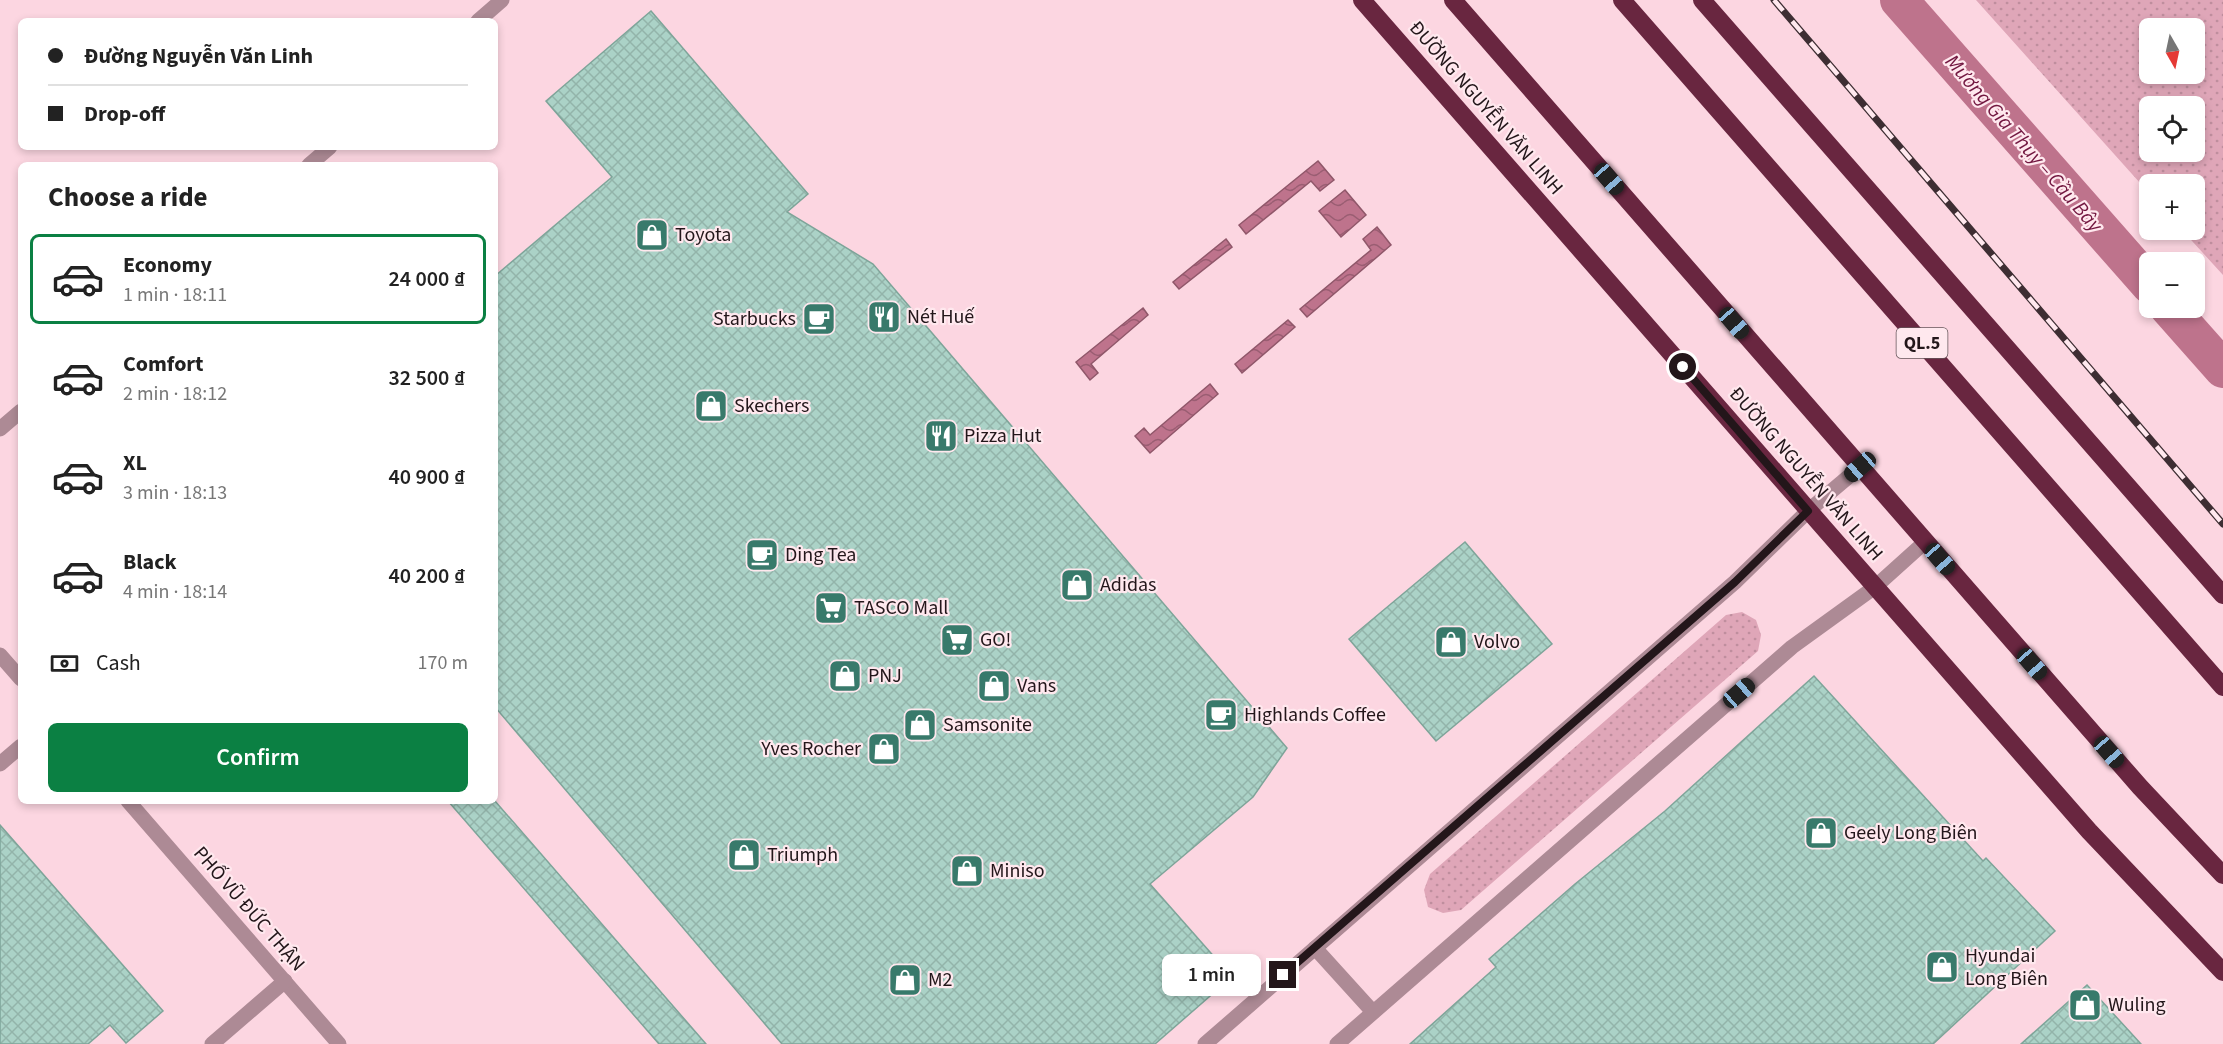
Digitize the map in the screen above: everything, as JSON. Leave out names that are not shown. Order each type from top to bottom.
[{"type":"highway","name":"ĐƯỜNG NGUYỄN VĂN LINH","points":[[1362,0],[2089,831],[2223,972]]},
{"type":"highway","points":[[1453,0],[2140,787],[2223,875]]},
{"type":"highway","points":[[1702,0],[2223,595]]},
{"type":"highway","name":"QL.5","points":[[1625,1],[2223,687]]},
{"type":"street","points":[[481,18],[502,0]]},
{"type":"street","points":[[312,162],[326,150]]},
{"type":"street","points":[[0,429],[18,414]]},
{"type":"street","points":[[1205,1044],[1735,582],[1808,511],[1860,467]]},
{"type":"street","points":[[1337,1044],[1792,647],[1875,587],[1925,542]]},
{"type":"street","points":[[0,655],[18,676]]},
{"type":"street","points":[[0,764],[18,749]]},
{"type":"street","name":"PHỐ VŨ ĐỨC THẬN","points":[[131,804],[339,1044]]},
{"type":"street","points":[[1315,948],[1373,1012]]},
{"type":"street","points":[[212,1044],[285,981]]},
{"type":"shaded area","points":[[1976,0],[2223,0],[2223,275],[2205,255],[2205,252],[2202,252],[2191,240],[2205,240],[2205,174],[2139,174],[2139,182]]},
{"type":"shaded area","points":[[1742,612],[1756,620],[1761,635],[1758,651],[1461,910],[1443,913],[1428,907],[1424,890],[1430,874],[1726,615]]},
{"type":"water","points":[[1318,161],[1334,180],[1320,191],[1311,181],[1246,234],[1239,225]]},
{"type":"water","points":[[1345,190],[1366,215],[1341,237],[1319,211]]},
{"type":"water","points":[[1377,227],[1391,245],[1307,317],[1300,309],[1371,250],[1363,239]]},
{"type":"water","points":[[1226,239],[1232,247],[1179,289],[1173,282]]},
{"type":"water","points":[[1143,308],[1148,315],[1091,364],[1098,373],[1090,380],[1076,362]]},
{"type":"water","points":[[1288,320],[1295,327],[1242,373],[1235,364]]},
{"type":"water","points":[[1210,384],[1218,394],[1150,453],[1135,436],[1144,428],[1150,435]]},
{"type":"building","name":"TASCO Mall","points":[[651,11],[808,194],[787,212],[873,264],[1287,748],[1253,797],[1150,884],[1232,977],[1155,1044],[782,1044],[498,711],[498,273],[612,177],[546,101]]},
{"type":"building","name":"Volvo","points":[[1465,542],[1552,644],[1436,741],[1349,639]]},
{"type":"building","points":[[1814,676],[1983,861],[1986,858],[2055,931],[1933,1044],[1410,1044],[1496,967],[1489,959],[1575,884],[1665,811]]},
{"type":"building","points":[[451,804],[498,804],[706,1044],[659,1044]]},
{"type":"building","points":[[0,825],[163,1011],[126,1043],[110,1025],[88,1044],[0,1044]]},
{"type":"building","name":"Wuling","points":[[2087,985],[2141,1044],[2021,1044]]},
{"type":"waterway","name":"Mương Gia Thụy – Cầu Bây","points":[[1899,0],[2139,273]]},
{"type":"waterway","name":"Mương Gia Thụy – Cầu Bây","points":[[2178,318],[2223,369]]},
{"type":"railway","points":[[1774,0],[2223,524]]},
{"type":"place","name":"Toyota","points":[[652,235]]},
{"type":"place","name":"Nét Huế","points":[[884,317]]},
{"type":"place","name":"Starbucks","points":[[819,319]]},
{"type":"place","name":"Skechers","points":[[711,406]]},
{"type":"place","name":"Pizza Hut","points":[[941,436]]},
{"type":"place","name":"Ding Tea","points":[[762,555]]},
{"type":"place","name":"Adidas","points":[[1077,585]]},
{"type":"place","name":"TASCO Mall","points":[[831,608]]},
{"type":"place","name":"GO!","points":[[957,640]]},
{"type":"place","name":"Volvo","points":[[1451,642]]},
{"type":"place","name":"PNJ","points":[[845,676]]},
{"type":"place","name":"Vans","points":[[994,686]]},
{"type":"place","name":"Highlands Coffee","points":[[1221,715]]},
{"type":"place","name":"Samsonite","points":[[920,725]]},
{"type":"place","name":"Yves Rocher","points":[[884,749]]},
{"type":"place","name":"Geely Long Biên","points":[[1821,833]]},
{"type":"place","name":"Triumph","points":[[744,855]]},
{"type":"place","name":"Miniso","points":[[967,871]]},
{"type":"place","name":"Hyundai Long Biên","points":[[1942,967]]},
{"type":"place","name":"M2","points":[[905,980]]},
{"type":"place","name":"Wuling","points":[[2085,1005]]},
{"type":"route","points":[[1283,975],[1735,582],[1808,511],[1683,367]]}]
